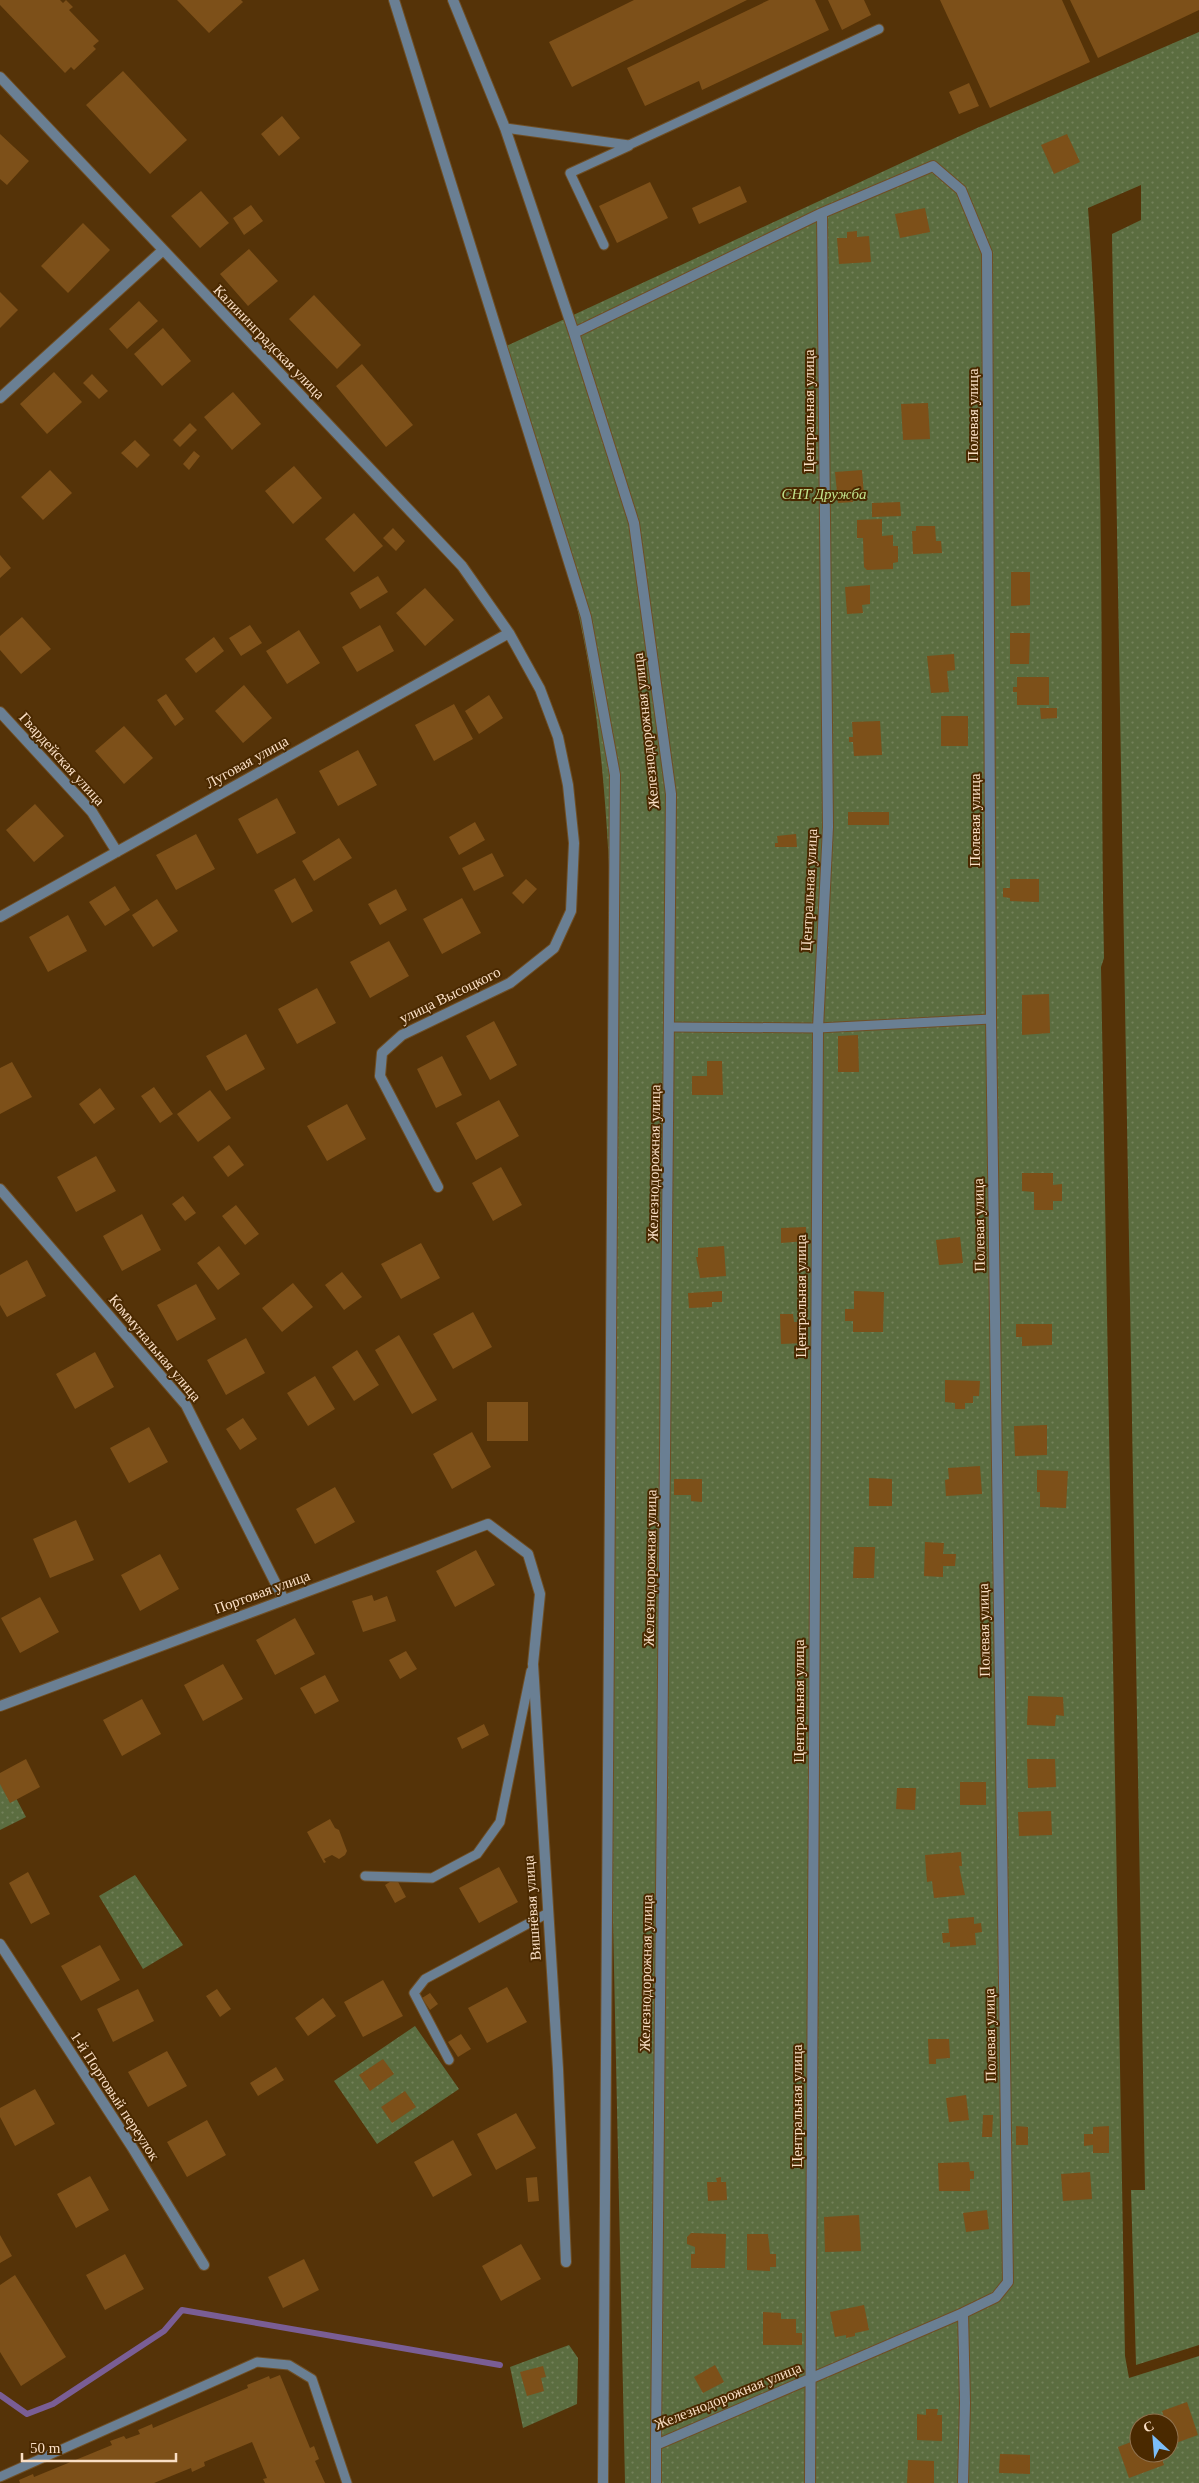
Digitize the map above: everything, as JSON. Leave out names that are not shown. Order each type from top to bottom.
[{"type":"street","points":[[394,0],[586,617],[615,774],[603,2483]]},
{"type":"street","name":"Железнодорожная улица","points":[[454,0],[505,128],[574,333],[634,523],[655,664],[671,794],[656,2445],[996,2297]]},
{"type":"street","name":"Калининградская улица","points":[[0,77],[162,251],[462,566],[509,633]]},
{"type":"street","name":"Полевая улица","points":[[822,213],[934,166],[961,190],[987,253],[992,1019],[1008,2282],[996,2297]]},
{"type":"street","points":[[574,333],[822,213]]},
{"type":"street","name":"Центральная улица","points":[[810,2379],[818,1028],[828,827],[822,213]]},
{"type":"street","points":[[0,398],[162,251]]},
{"type":"street","name":"Луговая улица","points":[[0,917],[509,633]]},
{"type":"street","name":"улица Высоцкого","points":[[438,1186],[380,1076],[382,1053],[402,1035],[510,983],[554,948],[572,910],[574,843],[568,785],[558,737],[540,689],[509,633]]},
{"type":"street","name":"Гвардейская улица","points":[[0,712],[92,812],[117,852]]},
{"type":"street","name":"Коммунальная улица","points":[[0,1189],[186,1405],[284,1600]]},
{"type":"street","name":"Портовая улица","points":[[0,1706],[488,1524],[528,1554]]},
{"type":"street","name":"Вишнёвая улица","points":[[528,1554],[540,1594],[533,1664],[558,2069],[566,2262]]},
{"type":"street","name":"1-й Портовый переулок","points":[[0,1944],[132,2147],[204,2265]]},
{"type":"street","points":[[963,2313],[965,2404],[963,2483]]},
{"type":"street","points":[[810,2379],[810,2483]]},
{"type":"street","points":[[656,2445],[656,2483]]},
{"type":"lane","points":[[604,245],[570,173],[879,29]]},
{"type":"lane","points":[[505,128],[629,146]]},
{"type":"lane","points":[[670,1027],[818,1028],[992,1019]]},
{"type":"lane","points":[[365,1876],[432,1878],[477,1854],[500,1822],[533,1664]]},
{"type":"lane","points":[[449,2060],[414,1993],[425,1979],[548,1913]]},
{"type":"lane","points":[[0,2477],[257,2362],[289,2365],[312,2379],[347,2483]]},
{"type":"green space","name":"СНТ Дружба","points":[[1199,32],[1199,2345],[1136,2365],[1131,2190],[1145,2190],[1112,234],[1141,220],[1141,185],[1088,208],[1094,302],[1100,489],[1104,958],[1101,967],[1125,2356],[1129,2378],[1199,2356],[1199,2483],[625,2483],[609,1734],[612,937],[608,850],[602,763],[583,634],[557,530],[504,347],[977,128]]},
{"type":"green space","points":[[0,1780],[16,1798],[26,1817],[0,1830]]},
{"type":"green space","points":[[135,1875],[183,1945],[143,1969],[99,1896]]},
{"type":"green space","points":[[415,2026],[459,2089],[377,2144],[334,2081]]},
{"type":"green space","points":[[569,2345],[578,2358],[577,2404],[523,2428],[510,2367]]},
{"type":"building","points":[[0,0],[60,0],[63,3],[66,0],[73,7],[69,10],[99,41],[93,46],[96,49],[74,70],[71,67],[65,73],[0,5]]},
{"type":"building","points":[[177,0],[241,0],[243,2],[209,33]]},
{"type":"building","points":[[634,0],[747,0],[572,87],[549,42]]},
{"type":"building","points":[[769,0],[815,0],[829,30],[702,90],[699,81],[645,106],[627,68]]},
{"type":"building","points":[[828,0],[864,0],[871,15],[842,30]]},
{"type":"building","points":[[940,0],[1062,0],[1090,62],[990,108]]},
{"type":"building","points":[[1070,0],[1199,0],[1199,10],[1098,58]]},
{"type":"building","points":[[123,71],[187,140],[150,174],[86,105]]},
{"type":"building","points":[[969,83],[979,106],[959,114],[949,92]]},
{"type":"building","points":[[282,116],[300,138],[279,156],[261,134]]},
{"type":"building","points":[[0,134],[29,161],[7,185],[0,179]]},
{"type":"building","points":[[1067,134],[1080,162],[1054,174],[1041,145]]},
{"type":"building","points":[[650,182],[668,218],[617,243],[599,206]]},
{"type":"building","points":[[740,186],[747,202],[699,224],[692,208]]},
{"type":"building","points":[[201,191],[229,223],[200,248],[171,216]]},
{"type":"building","points":[[251,205],[263,221],[244,235],[233,218]]},
{"type":"building","points":[[925,208],[930,232],[900,238],[895,214]]},
{"type":"building","points":[[83,223],[110,250],[68,293],[41,266]]},
{"type":"building","points":[[857,231],[857,237],[869,236],[871,262],[839,264],[837,238],[847,238],[847,232]]},
{"type":"building","points":[[249,249],[278,281],[248,306],[220,274]]},
{"type":"building","points":[[0,292],[18,310],[0,328]]},
{"type":"building","points":[[314,295],[361,345],[337,369],[289,319]]},
{"type":"building","points":[[139,301],[158,321],[127,349],[109,329]]},
{"type":"building","points":[[163,328],[191,361],[162,386],[134,354]]},
{"type":"building","points":[[362,364],[413,425],[386,447],[336,386]]},
{"type":"building","points":[[54,372],[82,402],[47,434],[20,404]]},
{"type":"building","points":[[92,374],[108,391],[99,399],[83,383]]},
{"type":"building","points":[[233,392],[261,424],[232,450],[204,417]]},
{"type":"building","points":[[928,403],[930,439],[903,440],[901,404]]},
{"type":"building","points":[[190,423],[197,430],[180,447],[173,440]]},
{"type":"building","points":[[135,440],[150,455],[137,468],[121,453]]},
{"type":"building","points":[[194,451],[200,456],[189,470],[183,464]]},
{"type":"building","points":[[294,466],[322,498],[293,524],[265,491]]},
{"type":"building","points":[[50,470],[72,493],[43,520],[21,497]]},
{"type":"building","points":[[862,470],[864,496],[852,497],[853,502],[838,503],[835,472]]},
{"type":"building","points":[[900,502],[901,516],[872,517],[872,503]]},
{"type":"building","points":[[354,513],[383,546],[354,572],[325,539]]},
{"type":"building","points":[[882,519],[882,536],[893,535],[893,546],[898,546],[898,562],[893,563],[893,569],[867,570],[864,567],[863,538],[857,538],[857,520]]},
{"type":"building","points":[[916,526],[935,526],[936,541],[941,541],[942,553],[913,554],[912,531],[916,531]]},
{"type":"building","points":[[393,528],[405,541],[396,551],[383,538]]},
{"type":"building","points":[[0,555],[11,568],[0,578]]},
{"type":"building","points":[[1011,572],[1030,572],[1030,605],[1011,606]]},
{"type":"building","points":[[378,576],[388,592],[360,609],[350,593]]},
{"type":"building","points":[[870,585],[870,604],[862,605],[863,613],[847,614],[845,587]]},
{"type":"building","points":[[425,588],[454,620],[425,646],[396,613]]},
{"type":"building","points":[[22,617],[51,649],[21,674],[0,650],[0,636]]},
{"type":"building","points":[[250,625],[262,643],[241,656],[229,638]]},
{"type":"building","points":[[380,625],[394,651],[357,672],[342,647]]},
{"type":"building","points":[[299,630],[320,663],[287,684],[266,651]]},
{"type":"building","points":[[1010,633],[1030,633],[1029,664],[1010,664]]},
{"type":"building","points":[[214,637],[224,651],[196,673],[185,659]]},
{"type":"building","points":[[954,654],[955,670],[947,671],[949,692],[931,693],[927,656]]},
{"type":"building","points":[[1017,677],[1049,677],[1049,705],[1017,705],[1017,692],[1013,692],[1013,687],[1017,687]]},
{"type":"building","points":[[244,685],[272,718],[243,743],[215,711]]},
{"type":"building","points":[[166,694],[184,719],[175,726],[157,700]]},
{"type":"building","points":[[489,695],[503,718],[479,734],[465,711]]},
{"type":"building","points":[[454,704],[473,739],[434,761],[415,725]]},
{"type":"building","points":[[1040,708],[1057,708],[1057,718],[1041,719]]},
{"type":"building","points":[[941,716],[968,716],[968,746],[941,746]]},
{"type":"building","points":[[880,721],[882,755],[854,756],[853,742],[849,742],[849,737],[853,737],[852,722]]},
{"type":"building","points":[[124,726],[153,758],[124,784],[95,751]]},
{"type":"building","points":[[358,750],[377,785],[338,806],[319,771]]},
{"type":"building","points":[[277,798],[296,833],[257,854],[238,819]]},
{"type":"building","points":[[35,804],[64,836],[34,862],[6,830]]},
{"type":"building","points":[[848,812],[889,812],[889,825],[848,825]]},
{"type":"building","points":[[475,822],[485,840],[459,855],[449,837]]},
{"type":"building","points":[[196,834],[215,869],[176,890],[156,855]]},
{"type":"building","points":[[796,834],[797,847],[775,847],[775,843],[778,843],[777,836]]},
{"type":"building","points":[[339,838],[352,858],[314,881],[302,861]]},
{"type":"building","points":[[492,853],[504,876],[474,891],[462,868]]},
{"type":"building","points":[[295,878],[313,911],[292,923],[274,890]]},
{"type":"building","points":[[526,879],[537,889],[523,904],[512,893]]},
{"type":"building","points":[[1010,879],[1039,879],[1039,902],[1010,901],[1010,898],[1003,897],[1003,888],[1010,888]]},
{"type":"building","points":[[115,886],[130,910],[105,926],[89,902]]},
{"type":"building","points":[[396,889],[407,910],[380,925],[368,904]]},
{"type":"building","points":[[462,898],[481,933],[442,954],[423,919]]},
{"type":"building","points":[[157,899],[178,931],[153,947],[132,915]]},
{"type":"building","points":[[68,915],[87,951],[48,972],[29,937]]},
{"type":"building","points":[[389,941],[409,976],[370,998],[350,962]]},
{"type":"building","points":[[317,988],[336,1023],[297,1044],[278,1009]]},
{"type":"building","points":[[1049,994],[1050,1033],[1022,1035],[1022,995]]},
{"type":"building","points":[[494,1021],[517,1065],[490,1080],[466,1036]]},
{"type":"building","points":[[246,1034],[265,1069],[226,1091],[206,1056]]},
{"type":"building","points":[[858,1035],[859,1072],[838,1072],[838,1036]]},
{"type":"building","points":[[442,1056],[462,1095],[436,1108],[417,1069]]},
{"type":"building","points":[[707,1061],[722,1061],[723,1095],[692,1095],[692,1076],[707,1076]]},
{"type":"building","points":[[12,1062],[32,1097],[0,1114],[0,1068]]},
{"type":"building","points":[[154,1087],[173,1114],[160,1123],[141,1096]]},
{"type":"building","points":[[100,1088],[115,1109],[94,1124],[79,1104]]},
{"type":"building","points":[[210,1090],[231,1118],[198,1142],[177,1114]]},
{"type":"building","points":[[499,1100],[519,1136],[476,1160],[456,1123]]},
{"type":"building","points":[[347,1104],[366,1139],[327,1161],[307,1126]]},
{"type":"building","points":[[229,1145],[244,1165],[228,1177],[213,1157]]},
{"type":"building","points":[[96,1156],[116,1191],[76,1212],[57,1177]]},
{"type":"building","points":[[501,1167],[522,1205],[493,1221],[472,1183]]},
{"type":"building","points":[[1022,1173],[1053,1173],[1053,1185],[1062,1184],[1062,1201],[1053,1201],[1053,1210],[1034,1210],[1034,1192],[1022,1191]]},
{"type":"building","points":[[183,1196],[196,1213],[185,1221],[172,1204]]},
{"type":"building","points":[[236,1205],[259,1234],[245,1245],[222,1216]]},
{"type":"building","points":[[142,1214],[161,1250],[122,1271],[103,1236]]},
{"type":"building","points":[[806,1227],[806,1241],[781,1243],[781,1228]]},
{"type":"building","points":[[960,1237],[963,1263],[939,1265],[936,1240]]},
{"type":"building","points":[[421,1243],[440,1278],[401,1299],[381,1264]]},
{"type":"building","points":[[219,1246],[240,1274],[218,1290],[197,1263]]},
{"type":"building","points":[[724,1246],[726,1276],[700,1278],[696,1257],[698,1257],[698,1248]]},
{"type":"building","points":[[27,1260],[46,1296],[7,1317],[0,1305],[0,1275]]},
{"type":"building","points":[[342,1272],[362,1297],[344,1310],[325,1285]]},
{"type":"building","points":[[293,1283],[313,1307],[282,1332],[262,1308]]},
{"type":"building","points":[[196,1284],[216,1319],[177,1341],[157,1305]]},
{"type":"building","points":[[722,1291],[722,1302],[712,1302],[712,1307],[689,1308],[688,1293]]},
{"type":"building","points":[[854,1291],[884,1292],[883,1332],[853,1332],[853,1321],[845,1321],[845,1309],[854,1309]]},
{"type":"building","points":[[473,1312],[492,1347],[453,1369],[433,1334]]},
{"type":"building","points":[[780,1314],[793,1314],[794,1322],[806,1322],[807,1343],[781,1344]]},
{"type":"building","points":[[1016,1324],[1052,1324],[1052,1345],[1022,1346],[1022,1337],[1016,1337]]},
{"type":"building","points":[[399,1335],[437,1400],[412,1414],[375,1350]]},
{"type":"building","points":[[246,1338],[265,1373],[226,1395],[207,1360]]},
{"type":"building","points":[[357,1350],[379,1385],[354,1401],[332,1367]]},
{"type":"building","points":[[95,1352],[114,1387],[75,1409],[56,1374]]},
{"type":"building","points":[[315,1376],[335,1409],[308,1426],[287,1393]]},
{"type":"building","points":[[945,1380],[980,1381],[979,1396],[973,1396],[973,1403],[965,1403],[965,1409],[955,1409],[955,1403],[945,1402]]},
{"type":"building","points":[[487,1402],[528,1402],[528,1441],[487,1441]]},
{"type":"building","points":[[243,1418],[257,1439],[240,1450],[226,1429]]},
{"type":"building","points":[[1047,1425],[1047,1455],[1015,1456],[1014,1426]]},
{"type":"building","points":[[149,1427],[168,1462],[129,1483],[110,1448]]},
{"type":"building","points":[[472,1432],[491,1467],[452,1489],[433,1454]]},
{"type":"building","points":[[980,1466],[982,1494],[946,1496],[945,1480],[949,1479],[948,1468]]},
{"type":"building","points":[[1037,1470],[1068,1471],[1066,1508],[1040,1507],[1040,1492],[1037,1492]]},
{"type":"building","points":[[869,1478],[892,1479],[892,1506],[869,1506]]},
{"type":"building","points":[[674,1479],[702,1479],[702,1502],[691,1501],[691,1495],[674,1495]]},
{"type":"building","points":[[335,1487],[355,1522],[315,1544],[296,1509]]},
{"type":"building","points":[[76,1520],[94,1560],[50,1578],[33,1539]]},
{"type":"building","points":[[925,1542],[944,1543],[943,1554],[956,1554],[955,1566],[943,1566],[943,1577],[924,1576]]},
{"type":"building","points":[[854,1547],[875,1547],[874,1578],[853,1578]]},
{"type":"building","points":[[476,1550],[495,1585],[455,1607],[436,1571]]},
{"type":"building","points":[[160,1554],[179,1589],[140,1611],[121,1575]]},
{"type":"building","points":[[372,1595],[374,1601],[387,1596],[396,1621],[363,1632],[352,1601]]},
{"type":"building","points":[[40,1597],[59,1632],[20,1653],[1,1618]]},
{"type":"building","points":[[295,1618],[315,1654],[275,1675],[256,1640]]},
{"type":"building","points":[[406,1651],[417,1669],[400,1679],[389,1660]]},
{"type":"building","points":[[223,1664],[243,1699],[203,1721],[184,1685]]},
{"type":"building","points":[[325,1675],[339,1701],[315,1714],[300,1688]]},
{"type":"building","points":[[1028,1696],[1063,1697],[1064,1716],[1056,1715],[1055,1726],[1027,1725]]},
{"type":"building","points":[[142,1699],[161,1734],[122,1756],[103,1720]]},
{"type":"building","points":[[484,1724],[489,1735],[462,1749],[457,1738]]},
{"type":"building","points":[[26,1759],[40,1787],[10,1803],[0,1784],[0,1773]]},
{"type":"building","points":[[1027,1759],[1055,1759],[1056,1787],[1028,1788]]},
{"type":"building","points":[[960,1782],[986,1782],[986,1805],[960,1805]]},
{"type":"building","points":[[897,1788],[916,1788],[915,1810],[896,1809]]},
{"type":"building","points":[[1051,1811],[1052,1835],[1019,1836],[1018,1812]]},
{"type":"building","points":[[330,1819],[335,1828],[339,1830],[347,1851],[339,1859],[332,1855],[324,1859],[326,1862],[324,1863],[307,1832]]},
{"type":"building","points":[[961,1852],[962,1866],[959,1866],[965,1895],[934,1898],[932,1881],[927,1882],[925,1855]]},
{"type":"building","points":[[499,1867],[518,1902],[479,1923],[459,1888]]},
{"type":"building","points":[[28,1872],[50,1914],[31,1924],[9,1883]]},
{"type":"building","points":[[396,1878],[406,1897],[395,1903],[385,1885]]},
{"type":"building","points":[[974,1917],[974,1924],[981,1923],[982,1932],[975,1933],[976,1945],[950,1947],[950,1942],[943,1943],[942,1933],[949,1933],[948,1919]]},
{"type":"building","points":[[100,1945],[120,1980],[81,2001],[61,1966]]},
{"type":"building","points":[[383,1980],[403,2016],[363,2037],[344,2002]]},
{"type":"building","points":[[507,1987],[527,2022],[487,2043],[468,2008]]},
{"type":"building","points":[[138,1989],[154,2021],[113,2042],[97,2009]]},
{"type":"building","points":[[217,1989],[231,2009],[220,2017],[206,1996]]},
{"type":"building","points":[[430,1993],[438,2004],[430,2010],[422,1998]]},
{"type":"building","points":[[323,1998],[336,2016],[308,2036],[295,2018]]},
{"type":"building","points":[[461,2034],[471,2049],[458,2057],[448,2042]]},
{"type":"building","points":[[928,2039],[949,2039],[950,2058],[936,2059],[936,2064],[929,2064]]},
{"type":"building","points":[[167,2051],[187,2086],[148,2107],[128,2072]]},
{"type":"building","points":[[383,2059],[394,2074],[370,2091],[359,2075]]},
{"type":"building","points":[[276,2067],[284,2080],[258,2096],[250,2083]]},
{"type":"building","points":[[35,2089],[55,2124],[15,2146],[0,2117],[0,2108]]},
{"type":"building","points":[[405,2091],[416,2107],[392,2123],[381,2107]]},
{"type":"building","points":[[966,2095],[969,2120],[949,2122],[946,2098]]},
{"type":"building","points":[[516,2113],[536,2148],[496,2170],[477,2134]]},
{"type":"building","points":[[983,2115],[993,2115],[992,2137],[982,2137]]},
{"type":"building","points":[[207,2120],[226,2155],[187,2177],[167,2142]]},
{"type":"building","points":[[1016,2126],[1028,2127],[1028,2145],[1016,2145]]},
{"type":"building","points":[[1109,2126],[1109,2153],[1093,2153],[1093,2145],[1084,2146],[1084,2134],[1093,2134],[1093,2127]]},
{"type":"building","points":[[453,2140],[472,2175],[433,2197],[414,2162]]},
{"type":"building","points":[[969,2162],[970,2171],[974,2171],[974,2179],[970,2179],[970,2191],[939,2191],[938,2163]]},
{"type":"building","points":[[1090,2172],[1092,2199],[1063,2201],[1061,2174]]},
{"type":"building","points":[[90,2176],[109,2210],[76,2228],[57,2194]]},
{"type":"building","points":[[537,2177],[539,2201],[528,2202],[526,2178]]},
{"type":"building","points":[[721,2177],[721,2182],[726,2182],[727,2200],[708,2201],[707,2182],[717,2182],[716,2178]]},
{"type":"building","points":[[987,2210],[989,2229],[966,2232],[963,2213]]},
{"type":"building","points":[[859,2215],[861,2251],[825,2252],[824,2217]]},
{"type":"building","points":[[691,2233],[726,2234],[725,2268],[691,2268],[691,2254],[695,2254],[695,2247],[687,2244],[687,2237]]},
{"type":"building","points":[[747,2234],[768,2234],[770,2254],[776,2254],[776,2267],[770,2267],[770,2271],[747,2270]]},
{"type":"building","points":[[0,2235],[12,2256],[0,2263]]},
{"type":"building","points":[[521,2244],[541,2279],[501,2301],[482,2266]]},
{"type":"building","points":[[125,2254],[144,2289],[105,2310],[86,2275]]},
{"type":"building","points":[[304,2259],[319,2290],[283,2308],[268,2277]]},
{"type":"building","points":[[15,2275],[66,2357],[21,2386],[0,2352],[0,2285]]},
{"type":"building","points":[[864,2305],[869,2330],[855,2333],[855,2336],[846,2338],[846,2335],[835,2337],[830,2312]]},
{"type":"building","points":[[763,2312],[781,2313],[781,2319],[796,2319],[796,2333],[802,2333],[802,2345],[763,2345]]},
{"type":"building","points":[[715,2365],[724,2382],[703,2393],[694,2377]]},
{"type":"building","points":[[543,2366],[546,2377],[541,2378],[544,2391],[527,2396],[520,2372]]},
{"type":"building","points":[[280,2375],[310,2448],[314,2446],[319,2459],[315,2461],[325,2483],[265,2483],[263,2479],[267,2478],[252,2442],[204,2462],[205,2466],[192,2472],[191,2468],[154,2483],[20,2483],[19,2480],[33,2474],[34,2477],[112,2445],[110,2441],[124,2436],[126,2439],[140,2434],[138,2430],[152,2424],[153,2428],[248,2388],[247,2385],[269,2376],[270,2379]]},
{"type":"building","points":[[1187,2402],[1198,2435],[1179,2442],[1179,2413],[1163,2413],[1162,2411]]},
{"type":"building","points":[[926,2409],[938,2409],[937,2415],[942,2415],[942,2441],[917,2440],[917,2414],[926,2415]]},
{"type":"building","points":[[1129,2443],[1129,2463],[1163,2463],[1164,2465],[1129,2478],[1118,2447]]},
{"type":"building","points":[[1000,2454],[1030,2455],[1030,2474],[999,2473]]},
{"type":"building","points":[[908,2460],[934,2461],[934,2483],[907,2483]]},
{"type":"waterway","points":[[0,2395],[27,2414],[53,2404],[164,2331],[182,2310],[500,2365]]}]
